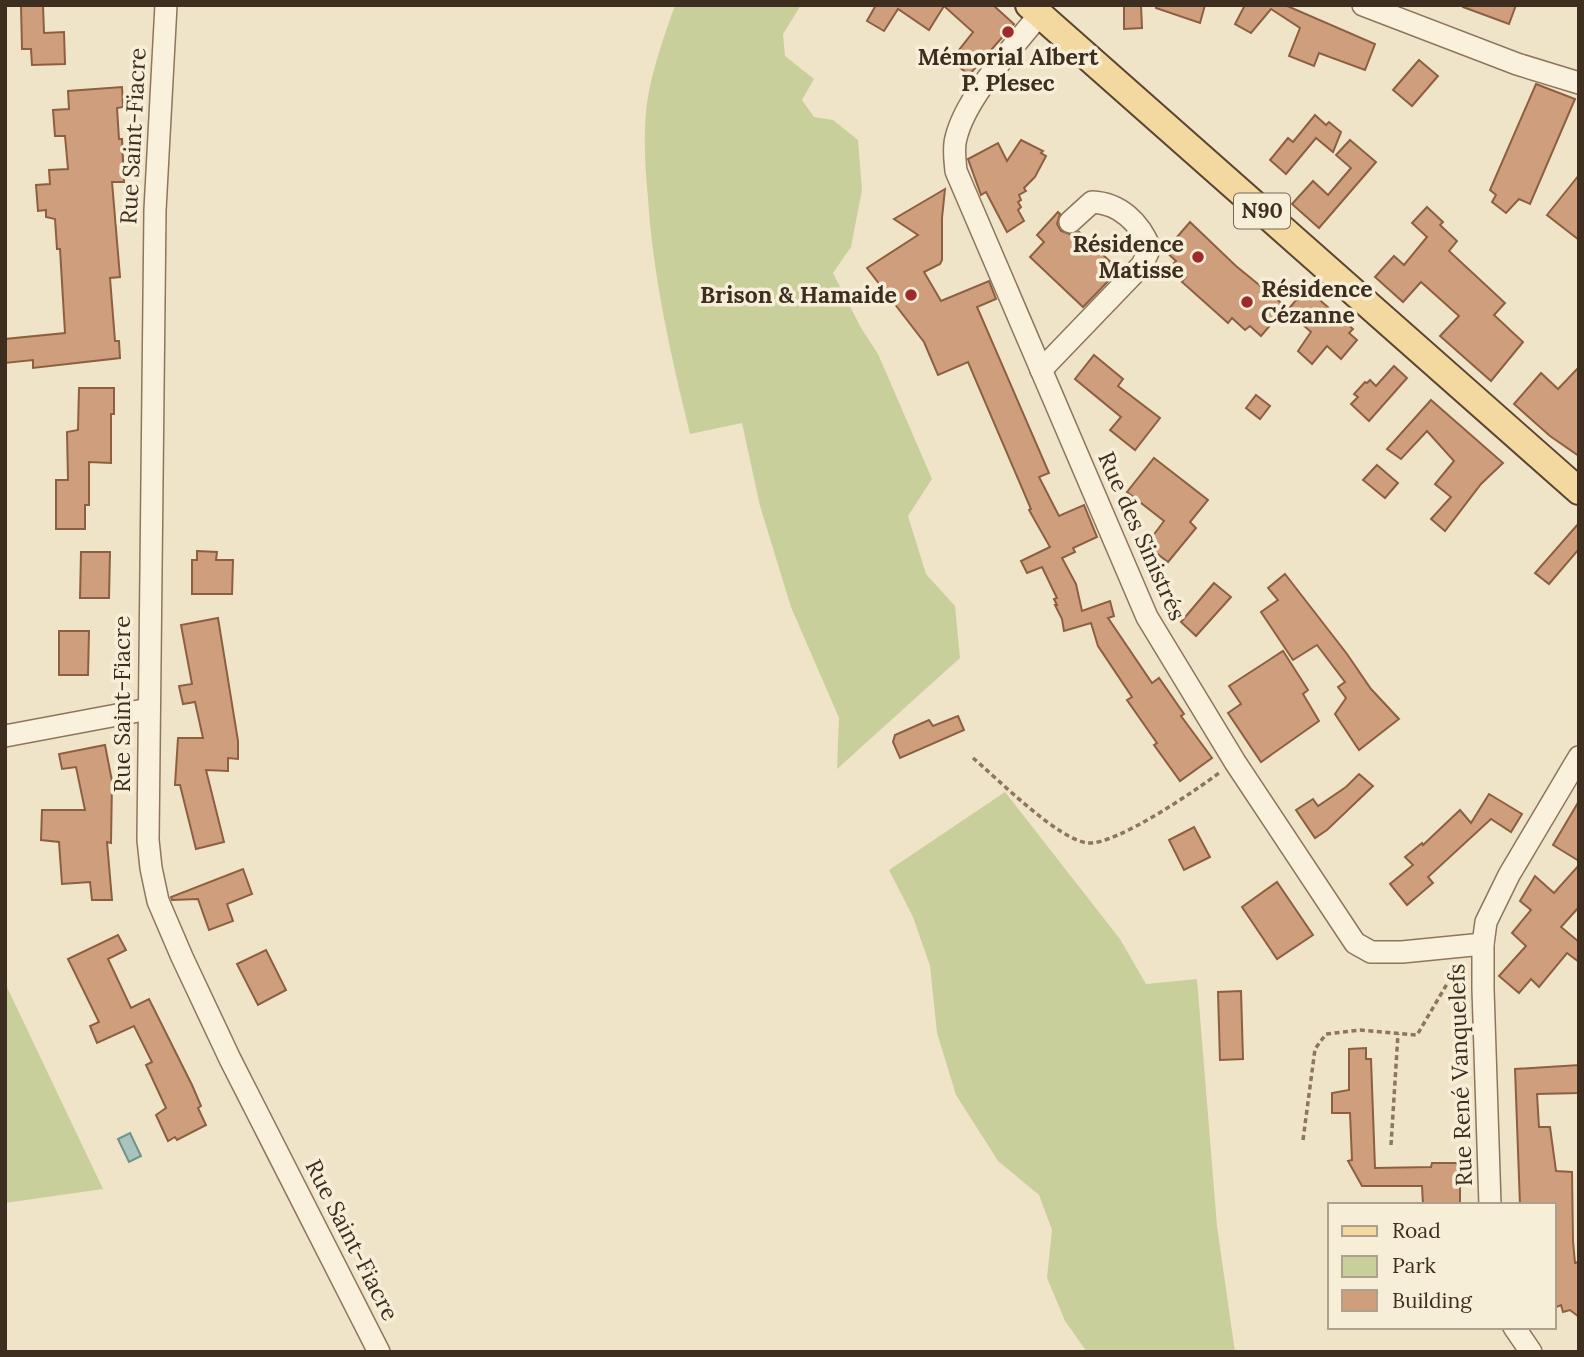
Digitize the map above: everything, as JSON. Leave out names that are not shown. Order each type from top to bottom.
[{"type":"main road","name":"N90","points":[[1034,10],[1579,491]]},
{"type":"street","name":"Rue Saint-Fiacre","points":[[166,5],[155,210],[148,840],[151,868],[158,901],[230,1059],[379,1352]]},
{"type":"street","points":[[1363,5],[1517,64],[1579,83]]},
{"type":"street","name":"Rue des Sinistrés","points":[[1034,10],[970,103],[955,142],[956,171],[1147,617],[1235,762],[1355,943],[1371,951],[1381,952],[1483,944]]},
{"type":"street","points":[[1041,370],[1142,265],[1150,248],[1144,232],[1129,217],[1106,203],[1092,202],[1070,222]]},
{"type":"street","points":[[5,736],[149,709]]},
{"type":"street","name":"Rue René Vanquelefs","points":[[1490,1203],[1483,1003],[1483,944],[1486,922],[1509,875],[1579,757]]},
{"type":"street","points":[[1515,1329],[1531,1352]]},
{"type":"path","points":[[973,758],[1048,822],[1067,835],[1089,843],[1108,841],[1180,800],[1235,762]]},
{"type":"path","points":[[1303,1140],[1315,1049],[1326,1034],[1360,1030],[1417,1035],[1454,972],[1458,947]]},
{"type":"path","points":[[1391,1144],[1398,1034]]},
{"type":"green space","points":[[675,5],[801,5],[783,34],[785,56],[814,79],[802,100],[814,117],[833,120],[858,140],[862,190],[851,247],[833,273],[861,328],[878,354],[932,479],[908,516],[926,574],[955,606],[960,658],[837,769],[839,718],[791,607],[760,506],[742,423],[690,434],[670,346],[650,228],[645,139],[647,103],[652,78]]},
{"type":"green space","points":[[1005,792],[1120,939],[1146,984],[1197,979],[1217,1226],[1235,1352],[1087,1352],[1065,1321],[1047,1278],[1052,1230],[1039,1195],[998,1161],[956,1095],[937,1033],[930,966],[913,917],[889,870]]},
{"type":"green space","points":[[5,983],[103,1189],[5,1203]]},
{"type":"water","points":[[130,1133],[141,1156],[129,1162],[118,1139]]},
{"type":"building","points":[[21,5],[43,5],[44,33],[64,32],[65,64],[32,65],[31,49],[22,49]]},
{"type":"building","points":[[876,5],[993,5],[1014,24],[969,75],[951,60],[973,32],[944,6],[929,30],[898,9],[884,31],[867,21]]},
{"type":"building","points":[[1124,5],[1141,5],[1142,28],[1124,29]]},
{"type":"building","points":[[1156,5],[1205,5],[1200,23],[1156,8]]},
{"type":"building","points":[[1245,5],[1285,5],[1375,44],[1365,70],[1319,53],[1314,66],[1289,56],[1300,28],[1271,9],[1251,33],[1235,24]]},
{"type":"building","points":[[1463,5],[1516,5],[1509,24]]},
{"type":"building","points":[[1419,60],[1438,76],[1412,106],[1393,90]]},
{"type":"building","points":[[1536,84],[1575,99],[1530,204],[1519,199],[1506,213],[1492,202],[1496,195],[1490,190]]},
{"type":"building","points":[[122,87],[123,107],[117,108],[124,182],[112,182],[120,277],[110,278],[115,341],[119,341],[120,358],[33,368],[33,360],[5,363],[5,339],[65,333],[60,249],[57,249],[55,219],[46,217],[46,210],[38,211],[36,185],[50,184],[49,170],[68,169],[65,136],[55,136],[53,110],[69,109],[68,91]]},
{"type":"building","points":[[1315,115],[1326,125],[1329,122],[1341,132],[1333,152],[1316,138],[1286,174],[1270,160],[1288,138],[1293,142]]},
{"type":"building","points":[[1021,140],[1043,151],[1041,153],[1046,156],[1035,177],[1024,188],[1026,191],[1019,195],[1021,200],[1018,202],[1021,207],[1018,210],[1024,221],[1007,232],[986,192],[981,195],[968,159],[998,143],[1007,161]]},
{"type":"building","points":[[1350,140],[1376,162],[1319,228],[1292,204],[1313,181],[1328,195],[1351,168],[1336,155]]},
{"type":"building","points":[[1579,175],[1579,240],[1547,215]]},
{"type":"building","points":[[945,189],[942,260],[940,264],[924,272],[941,301],[989,281],[996,299],[977,307],[1049,473],[1039,477],[1059,516],[1084,505],[1097,537],[1073,548],[1075,552],[1062,558],[1076,584],[1082,611],[1110,601],[1114,616],[1108,618],[1152,683],[1159,678],[1184,714],[1181,716],[1212,758],[1180,781],[1127,700],[1132,697],[1098,646],[1091,623],[1064,631],[1055,605],[1054,599],[1057,598],[1042,567],[1027,573],[1021,561],[1050,547],[1029,510],[1031,509],[968,362],[938,375],[924,342],[867,268],[918,235],[894,219]]},
{"type":"building","points":[[1427,207],[1443,222],[1440,225],[1457,241],[1449,251],[1505,303],[1494,315],[1523,342],[1491,381],[1440,336],[1459,316],[1421,282],[1403,302],[1375,277],[1394,256],[1404,265],[1427,237],[1412,223]]},
{"type":"building","points":[[1058,212],[1060,214],[1057,224],[1061,231],[1072,235],[1079,232],[1119,270],[1083,307],[1030,257],[1044,242],[1037,235]]},
{"type":"building","points":[[1190,222],[1236,266],[1286,307],[1261,336],[1250,326],[1245,330],[1232,318],[1228,323],[1182,282],[1186,277],[1172,265],[1176,261],[1165,251]]},
{"type":"building","points":[[1306,288],[1353,329],[1349,333],[1357,340],[1341,359],[1327,346],[1312,364],[1298,351],[1311,332],[1287,311]]},
{"type":"building","points":[[1094,355],[1123,379],[1118,386],[1160,418],[1135,450],[1110,430],[1121,417],[1075,379]]},
{"type":"building","points":[[1394,366],[1407,378],[1369,421],[1351,404],[1358,397],[1354,394],[1370,380],[1376,386]]},
{"type":"building","points":[[1579,367],[1579,456],[1550,436],[1514,404],[1541,373],[1558,389]]},
{"type":"building","points":[[79,388],[114,388],[111,463],[89,462],[89,505],[85,505],[85,529],[56,529],[56,480],[68,480],[67,432],[78,430]]},
{"type":"building","points":[[1256,395],[1270,406],[1260,419],[1246,408]]},
{"type":"building","points":[[1431,400],[1503,463],[1481,484],[1445,531],[1431,519],[1451,497],[1435,484],[1454,461],[1427,431],[1401,459],[1387,449]]},
{"type":"building","points":[[1154,458],[1208,500],[1190,522],[1196,528],[1168,562],[1146,545],[1164,521],[1127,492]]},
{"type":"building","points":[[1377,465],[1398,483],[1385,498],[1363,480]]},
{"type":"building","points":[[1579,523],[1579,549],[1549,584],[1535,573]]},
{"type":"building","points":[[197,551],[217,552],[216,560],[233,560],[232,594],[192,594],[192,560],[197,560]]},
{"type":"building","points":[[81,552],[110,552],[109,598],[80,598]]},
{"type":"building","points":[[1285,574],[1371,689],[1399,719],[1359,750],[1335,714],[1346,698],[1338,687],[1345,682],[1317,645],[1293,660],[1261,612],[1278,600],[1268,588]]},
{"type":"building","points":[[1214,583],[1231,597],[1196,636],[1181,622]]},
{"type":"building","points":[[218,618],[238,741],[238,759],[228,758],[228,771],[206,770],[224,842],[196,849],[180,785],[175,785],[178,738],[203,738],[195,702],[183,704],[179,686],[192,684],[181,625]]},
{"type":"building","points":[[59,631],[89,631],[88,675],[59,675]]},
{"type":"building","points":[[1283,651],[1308,690],[1303,694],[1319,721],[1261,762],[1228,713],[1241,704],[1229,686]]},
{"type":"building","points":[[958,716],[964,730],[900,758],[893,742],[895,735],[929,720],[933,726]]},
{"type":"building","points":[[105,745],[112,781],[111,843],[107,842],[112,900],[92,900],[90,882],[62,884],[59,842],[41,840],[42,810],[85,810],[76,767],[62,769],[59,754]]},
{"type":"building","points":[[1359,774],[1373,786],[1315,838],[1296,810],[1313,799],[1318,806],[1346,787]]},
{"type":"building","points":[[1489,794],[1522,814],[1511,832],[1491,819],[1428,877],[1433,883],[1407,905],[1390,884],[1413,865],[1405,857],[1422,843],[1423,845],[1460,810],[1471,823]]},
{"type":"building","points":[[1579,801],[1579,861],[1553,845]]},
{"type":"building","points":[[1194,827],[1210,857],[1184,870],[1169,840]]},
{"type":"building","points":[[1579,865],[1579,907],[1561,927],[1579,942],[1579,962],[1567,953],[1539,987],[1531,979],[1519,993],[1499,976],[1526,946],[1512,933],[1531,910],[1520,901],[1535,876],[1554,893]]},
{"type":"building","points":[[243,869],[252,894],[227,904],[233,921],[209,930],[198,899],[172,900],[171,897]]},
{"type":"building","points":[[1277,882],[1313,935],[1277,959],[1242,907]]},
{"type":"building","points":[[118,935],[126,950],[108,959],[131,1008],[149,999],[201,1106],[198,1108],[206,1125],[177,1140],[175,1137],[168,1141],[156,1115],[166,1108],[146,1065],[152,1062],[134,1026],[97,1043],[90,1026],[99,1022],[68,959]]},
{"type":"building","points":[[266,950],[286,990],[258,1005],[237,964]]},
{"type":"building","points":[[1241,991],[1243,1059],[1220,1060],[1218,992]]},
{"type":"building","points":[[1366,1048],[1366,1059],[1371,1059],[1375,1168],[1431,1167],[1432,1163],[1460,1163],[1460,1203],[1423,1203],[1422,1186],[1362,1186],[1348,1161],[1352,1160],[1350,1113],[1332,1113],[1332,1093],[1349,1090],[1349,1049]]},
{"type":"building","points":[[1579,1065],[1579,1093],[1537,1094],[1539,1127],[1550,1127],[1556,1171],[1572,1172],[1573,1241],[1575,1263],[1578,1262],[1579,1317],[1570,1310],[1563,1312],[1561,1305],[1556,1307],[1556,1203],[1520,1203],[1515,1069]]},
{"type":"place","name":"Mémorial Albert P. Plesec","points":[[1008,32]]},
{"type":"place","name":"Résidence Matisse","points":[[1198,257]]},
{"type":"place","name":"Brison & Hamaide","points":[[911,295]]},
{"type":"place","name":"Résidence Cézanne","points":[[1247,302]]}]
